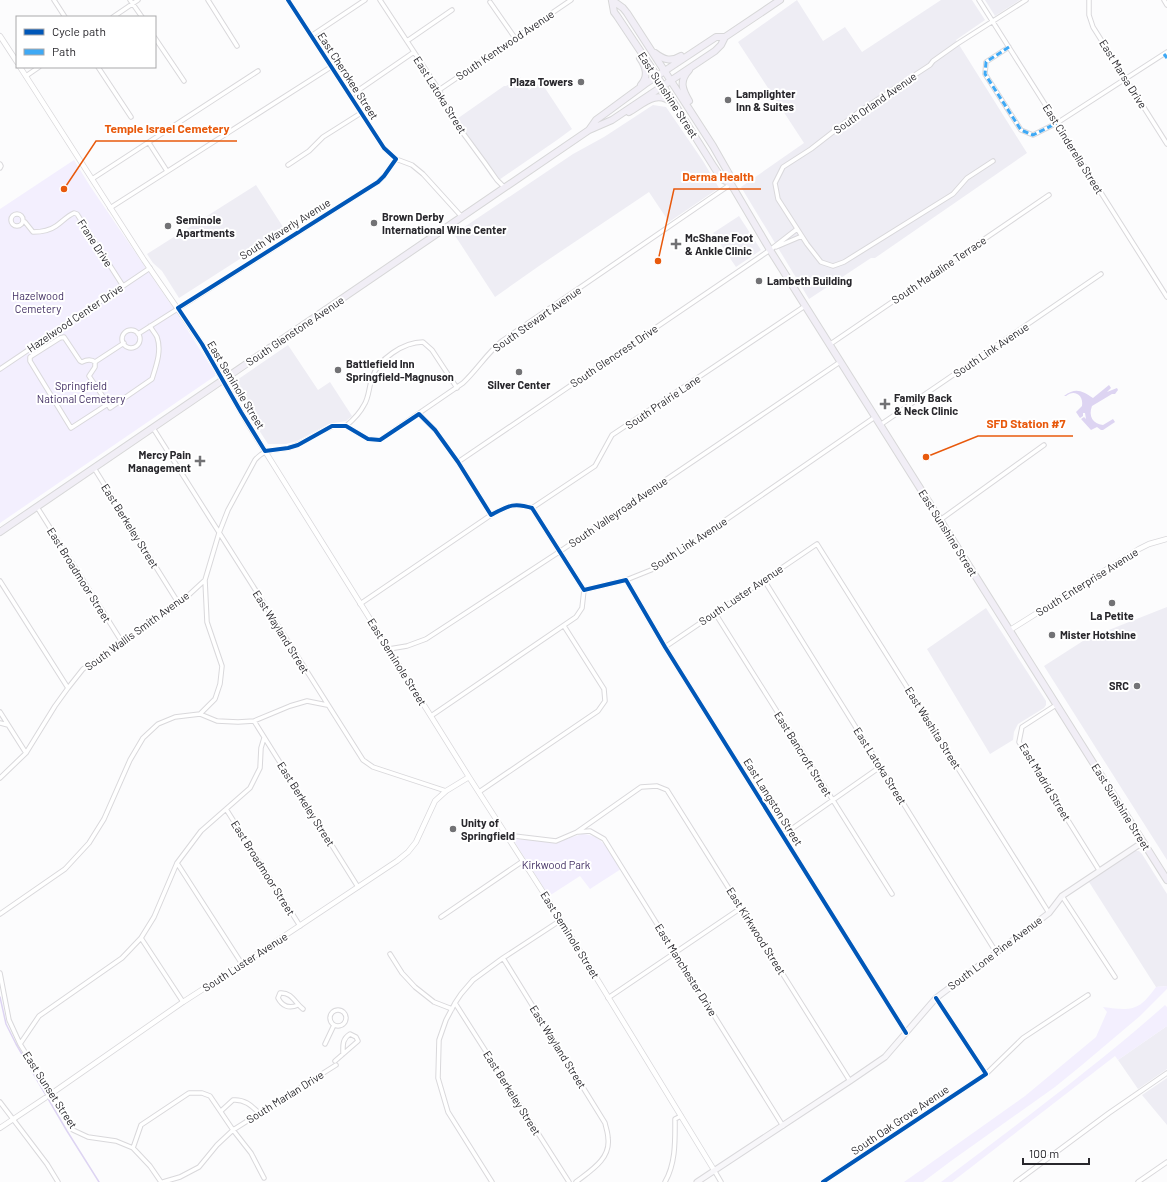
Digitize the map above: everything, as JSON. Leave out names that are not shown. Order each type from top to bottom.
[{"type":"main road","name":"East Sunshine Street","points":[[612,0],[614,12],[657,76],[722,179],[731,184]]},
{"type":"main road","name":"East Sunshine Street","points":[[612,0],[627,13],[713,146],[729,174],[731,184],[770,250],[1167,880]]},
{"type":"main road","name":"South Glenstone Avenue","points":[[589,130],[596,120],[657,76],[710,41],[716,38],[725,37],[780,0]]},
{"type":"main road","points":[[617,16],[621,28],[645,67],[645,81],[636,91]]},
{"type":"main road","name":"South Glenstone Avenue","points":[[0,532],[589,130],[612,120],[662,85],[715,51],[721,45],[725,37]]},
{"type":"main road","points":[[652,51],[664,59],[674,60],[704,42],[710,41]]},
{"type":"main road","points":[[694,64],[685,75],[682,82],[682,88],[713,146]]},
{"type":"main road","points":[[612,120],[621,118],[651,98],[658,96],[667,99],[677,109]]},
{"type":"main road","name":"South Lone Pine Avenue","points":[[697,1182],[885,1057],[936,998],[1049,913],[1062,896],[1143,842]]},
{"type":"street","points":[[54,0],[64,16]]},
{"type":"street","points":[[114,16],[132,2],[138,0]]},
{"type":"street","points":[[208,0],[237,46]]},
{"type":"street","name":"East Cherokee Street","points":[[288,0],[384,148],[396,159],[412,165],[423,174],[462,217]]},
{"type":"street","points":[[311,36],[365,0]]},
{"type":"street","name":"East Latoka Street","points":[[380,0],[439,90],[452,118],[504,188]]},
{"type":"street","name":"South Kentwood Avenue","points":[[439,90],[571,0]]},
{"type":"street","name":"East Cinderella Street","points":[[979,0],[1167,297]]},
{"type":"street","name":"South Orland Avenue","points":[[993,161],[967,178],[953,194],[844,262],[832,266],[821,262],[802,236],[778,199],[775,183],[783,167],[811,149],[862,110],[930,65],[933,61],[957,44],[1026,0]]},
{"type":"street","name":"East Marsa Drive","points":[[1089,0],[1089,15],[1091,23],[1167,144]]},
{"type":"street","points":[[1164,0],[1167,5]]},
{"type":"street","points":[[132,2],[141,16]]},
{"type":"street","points":[[490,2],[515,38]]},
{"type":"street","points":[[407,41],[452,10]]},
{"type":"street","points":[[0,36],[16,60]]},
{"type":"street","points":[[156,39],[184,81]]},
{"type":"street","points":[[1009,47],[986,62],[985,74],[1021,130],[1033,135],[1057,123],[1165,53],[1167,58]]},
{"type":"street","points":[[350,96],[414,52]]},
{"type":"street","points":[[110,208],[332,67]]},
{"type":"street","name":"East Seminole Street","points":[[21,68],[110,208],[202,344],[265,451],[469,777],[561,920],[721,1182]]},
{"type":"street","points":[[26,76],[38,68]]},
{"type":"street","points":[[99,68],[131,117]]},
{"type":"street","points":[[92,179],[258,71]]},
{"type":"street","points":[[288,165],[309,151],[323,137],[361,113]]},
{"type":"street","points":[[149,142],[167,171]]},
{"type":"street","name":"South Waverly Avenue","points":[[138,334],[378,182],[396,159]]},
{"type":"street","name":"South Stewart Avenue","points":[[346,426],[368,439],[380,440],[457,388],[468,378],[490,351],[502,341],[731,184]]},
{"type":"street","name":"South Madaline Terrace","points":[[829,345],[1049,195]]},
{"type":"street","name":"Frane Drive","points":[[23,221],[33,232],[42,232],[55,227],[70,214],[77,214],[123,286]]},
{"type":"street","points":[[770,250],[798,229]]},
{"type":"street","points":[[770,250],[802,236]]},
{"type":"street","name":"South Glencrest Drive","points":[[458,462],[770,250]]},
{"type":"street","name":"Hazelwood Center Drive","points":[[0,369],[150,268]]},
{"type":"street","name":"South Link Avenue","points":[[880,425],[1101,274]]},
{"type":"street","name":"South Prairie Lane","points":[[532,508],[594,466],[612,435],[805,306]]},
{"type":"street","points":[[95,362],[95,367],[89,376],[110,408],[152,379],[159,352],[159,346],[157,336],[150,326]]},
{"type":"street","points":[[131,330],[138,334],[140,340],[134,347],[128,347],[124,343],[122,338],[126,331],[131,330]]},
{"type":"street","points":[[95,362],[92,360],[80,361],[64,337],[60,338],[29,359],[71,428],[108,404]]},
{"type":"street","points":[[200,714],[215,699],[220,684],[222,666],[207,622],[205,580],[219,533],[228,510],[255,460],[265,451],[298,445],[332,426],[346,426],[356,417],[365,404],[372,376],[379,365],[402,347],[411,343],[423,342],[432,350],[457,388]]},
{"type":"street","points":[[95,362],[124,343]]},
{"type":"street","name":"South Valleyroad Avenue","points":[[389,649],[407,646],[426,639],[559,552],[840,362]]},
{"type":"street","points":[[419,414],[435,430],[458,462],[491,515]]},
{"type":"street","name":"South Link Avenue","points":[[584,590],[626,580],[656,568],[875,418]]},
{"type":"street","name":"East Wayland Street","points":[[153,428],[363,760],[373,767],[446,791]]},
{"type":"street","points":[[940,520],[1044,445]]},
{"type":"street","name":"East Berkeley Street","points":[[94,468],[179,604]]},
{"type":"street","points":[[360,604],[491,515],[506,506],[520,505],[532,508],[584,590],[582,608],[576,617],[431,716]]},
{"type":"street","name":"East Broadmoor Street","points":[[37,507],[122,642]]},
{"type":"street","name":"South Enterprise Avenue","points":[[1010,630],[1139,549],[1149,544],[1167,539]]},
{"type":"street","name":"South Luster Avenue","points":[[665,648],[817,544]]},
{"type":"street","name":"East Washita Street","points":[[817,544],[1049,913]]},
{"type":"street","name":"South Wallis Smith Avenue","points":[[0,778],[26,753],[55,706],[83,669],[179,604],[205,580]]},
{"type":"street","name":"East Langston Street","points":[[626,580],[665,648],[906,1033]]},
{"type":"street","name":"East Latoka Street","points":[[764,580],[996,952]]},
{"type":"street","points":[[0,581],[68,688]]},
{"type":"street","name":"East Bancroft Street","points":[[715,613],[892,894]]},
{"type":"street","points":[[479,792],[598,711],[605,701],[604,689],[564,626]]},
{"type":"street","points":[[0,914],[65,869],[89,843],[104,819],[130,760],[143,738],[158,724],[175,717],[200,714],[217,721],[254,721],[290,706],[307,701],[327,705]]},
{"type":"street","name":"East Madrid Street","points":[[1056,705],[1022,727],[1019,742],[1099,870]]},
{"type":"street","points":[[0,712],[26,753]]},
{"type":"street","name":"East Berkeley Street","points":[[254,721],[358,887]]},
{"type":"street","points":[[0,723],[8,725]]},
{"type":"street","points":[[20,1044],[39,1016],[122,958],[141,938],[154,917],[177,863],[201,831],[250,788],[260,768],[261,748],[264,738]]},
{"type":"street","points":[[783,835],[880,767]]},
{"type":"street","name":"South Luster Avenue","points":[[0,1128],[182,1002],[397,861],[408,852],[416,842],[435,801],[446,791],[469,777]]},
{"type":"street","name":"East Kirkwood Street","points":[[577,832],[641,787],[657,786],[667,790],[850,1081]]},
{"type":"street","name":"East Broadmoor Street","points":[[226,810],[300,926]]},
{"type":"street","name":"East Manchester Drive","points":[[577,832],[590,831],[604,839],[783,1126]]},
{"type":"street","points":[[506,835],[556,841],[577,832]]},
{"type":"street","points":[[441,917],[523,861]]},
{"type":"street","points":[[177,863],[242,964]]},
{"type":"street","points":[[1062,896],[1116,977]]},
{"type":"street","points":[[608,998],[741,908]]},
{"type":"street","points":[[492,1182],[448,1112],[438,1078],[440,1040],[446,1020],[452,1009],[461,994],[474,980],[503,958],[561,920]]},
{"type":"street","points":[[141,938],[182,1002]]},
{"type":"street","points":[[390,954],[402,973],[415,986],[434,1002],[452,1009]]},
{"type":"street","name":"East Wayland Street","points":[[503,958],[605,1122],[608,1150],[599,1164],[576,1182]]},
{"type":"street","name":"East Sunset Street","points":[[0,973],[9,1020],[20,1044],[48,1096],[74,1130],[88,1137],[116,1141],[133,1148],[150,1166],[162,1182]]},
{"type":"street","points":[[298,1005],[292,1007],[284,1006],[278,998],[280,993],[290,995],[303,1009]]},
{"type":"street","name":"South Oak Grove Avenue","points":[[823,1182],[986,1074],[1023,1038],[1088,995]]},
{"type":"street","points":[[936,998],[986,1074]]},
{"type":"street","name":"East Berkeley Street","points":[[455,1004],[569,1182]]},
{"type":"street","points":[[336,1010],[343,1011],[347,1016],[346,1022],[340,1026],[334,1025],[330,1020],[331,1014],[336,1010]]},
{"type":"street","points":[[326,1044],[334,1025]]},
{"type":"street","name":"South Marlan Drive","points":[[233,1130],[336,1063],[343,1054],[358,1041],[356,1037],[350,1034],[345,1037],[343,1054]]},
{"type":"street","points":[[1016,1182],[1109,1113],[1167,1073]]},
{"type":"street","points":[[133,1148],[141,1125],[189,1093],[202,1093],[210,1096],[251,1153],[264,1178]]},
{"type":"street","points":[[221,1112],[233,1100],[241,1099],[259,1113]]},
{"type":"street","points":[[0,1102],[47,1164],[58,1182]]},
{"type":"street","points":[[665,1182],[669,1175],[675,1148],[675,1119],[681,1116]]},
{"type":"street","points":[[162,1182],[180,1177],[199,1167],[233,1130]]},
{"type":"street","points":[[1138,1182],[1167,1162]]},
{"type":"shaded area","points":[[797,0],[823,41],[845,27],[862,52],[941,0],[972,0],[985,20],[956,40],[1027,153],[875,258],[871,258],[809,299],[741,187],[804,143],[738,42]]},
{"type":"shaded area","points":[[985,0],[1020,0],[995,16]]},
{"type":"shaded area","points":[[520,77],[529,90],[541,82],[572,129],[496,182],[491,177],[454,121],[504,86]]},
{"type":"shaded area","points":[[653,105],[666,107],[703,161],[719,188],[669,222],[649,192],[495,297],[454,234],[573,154],[604,137]]},
{"type":"shaded area","points":[[256,185],[285,230],[179,298],[162,271],[153,263],[147,254]]},
{"type":"shaded area","points":[[739,216],[761,250],[736,267],[713,233]]},
{"type":"shaded area","points":[[288,345],[318,390],[330,382],[352,416],[346,421],[329,424],[297,441],[286,444],[268,444],[251,418],[236,387],[237,380]]},
{"type":"shaded area","points":[[1109,385],[1111,388],[1107,392],[1117,388],[1118,390],[1115,394],[1112,394],[1092,406],[1091,416],[1096,423],[1103,425],[1113,419],[1115,422],[1103,430],[1097,427],[1091,430],[1081,419],[1084,417],[1086,419],[1085,413],[1083,413],[1083,416],[1080,418],[1076,412],[1082,406],[1080,396],[1072,393],[1064,396],[1068,393],[1079,391],[1086,393],[1093,398]]},
{"type":"shaded area","points":[[1167,607],[1167,860],[1044,666],[1086,639]]},
{"type":"shaded area","points":[[986,608],[1046,701],[1044,708],[1018,724],[1014,732],[1013,740],[990,754],[927,649]]},
{"type":"shaded area","points":[[1135,851],[1139,851],[1142,854],[1167,894],[1167,986],[1156,987],[1089,882]]},
{"type":"shaded area","points":[[1167,1026],[1167,1069],[1138,1089],[1118,1060]]},
{"type":"shaded area","points":[[1167,1078],[1167,1125],[1142,1095]]},
{"type":"green space","name":"Springfield National Cemetery","points":[[74,160],[90,186],[178,315],[215,373],[215,376],[0,523],[0,209]]},
{"type":"green space","name":"Kirkwood Park","points":[[582,834],[596,837],[601,841],[610,851],[621,869],[590,889],[580,876],[549,896],[514,841],[516,839],[557,842]]},
{"type":"green space","points":[[1167,986],[1167,989],[1140,1016],[1055,1087],[923,1182],[904,1182],[1025,1096],[1096,1037],[1107,1012],[1103,1007],[1121,1009],[1134,1008],[1145,1001],[1156,987]]},
{"type":"green space","points":[[1165,1005],[1167,1007],[1167,1026],[1118,1060],[1115,1056],[952,1182],[941,1182],[1083,1073]]},
{"type":"waterway","points":[[0,997],[6,1024],[16,1044],[99,1182]]},
{"type":"marked path","points":[[1009,47],[986,62],[985,74],[1021,130],[1033,135],[1057,123]]},
{"type":"marked path","points":[[1164,54],[1167,58]]},
{"type":"cycle path","points":[[288,0],[384,148],[396,159],[378,182],[178,308],[202,344],[265,451],[298,445],[332,426],[346,426],[368,439],[380,440],[419,414],[435,430],[458,462],[491,515],[502,509],[515,505],[532,508],[584,590],[626,580],[665,647],[906,1033]]},
{"type":"cycle path","points":[[823,1182],[986,1074],[936,998]]},
{"type":"place","name":"Plaza Towers","points":[[581,82]]},
{"type":"place","name":"Lamplighter Inn & Suites","points":[[728,100]]},
{"type":"place","name":"Temple Israel Cemetery","points":[[64,189]]},
{"type":"place","name":"Brown Derby International Wine Center","points":[[374,223]]},
{"type":"place","name":"Seminole Apartments","points":[[168,226]]},
{"type":"place","name":"McShane Foot & Ankle Clinic","points":[[676,244]]},
{"type":"place","name":"Derma Health","points":[[658,261]]},
{"type":"place","name":"Lambeth Building","points":[[759,281]]},
{"type":"place","name":"Battlefield Inn Springfield-Magnuson","points":[[338,370]]},
{"type":"place","name":"Silver Center","points":[[519,372]]},
{"type":"place","name":"Family Back & Neck Clinic","points":[[885,404]]},
{"type":"place","name":"SFD Station #7","points":[[926,457]]},
{"type":"place","name":"Mercy Pain Management","points":[[200,461]]},
{"type":"place","name":"La Petite","points":[[1112,603]]},
{"type":"place","name":"Mister Hotshine","points":[[1052,635]]},
{"type":"place","name":"SRC","points":[[1137,686]]},
{"type":"place","name":"Unity of Springfield","points":[[453,829]]},
{"type":"park label","name":"Hazelwood Cemetery","points":[[38,302]]}]
